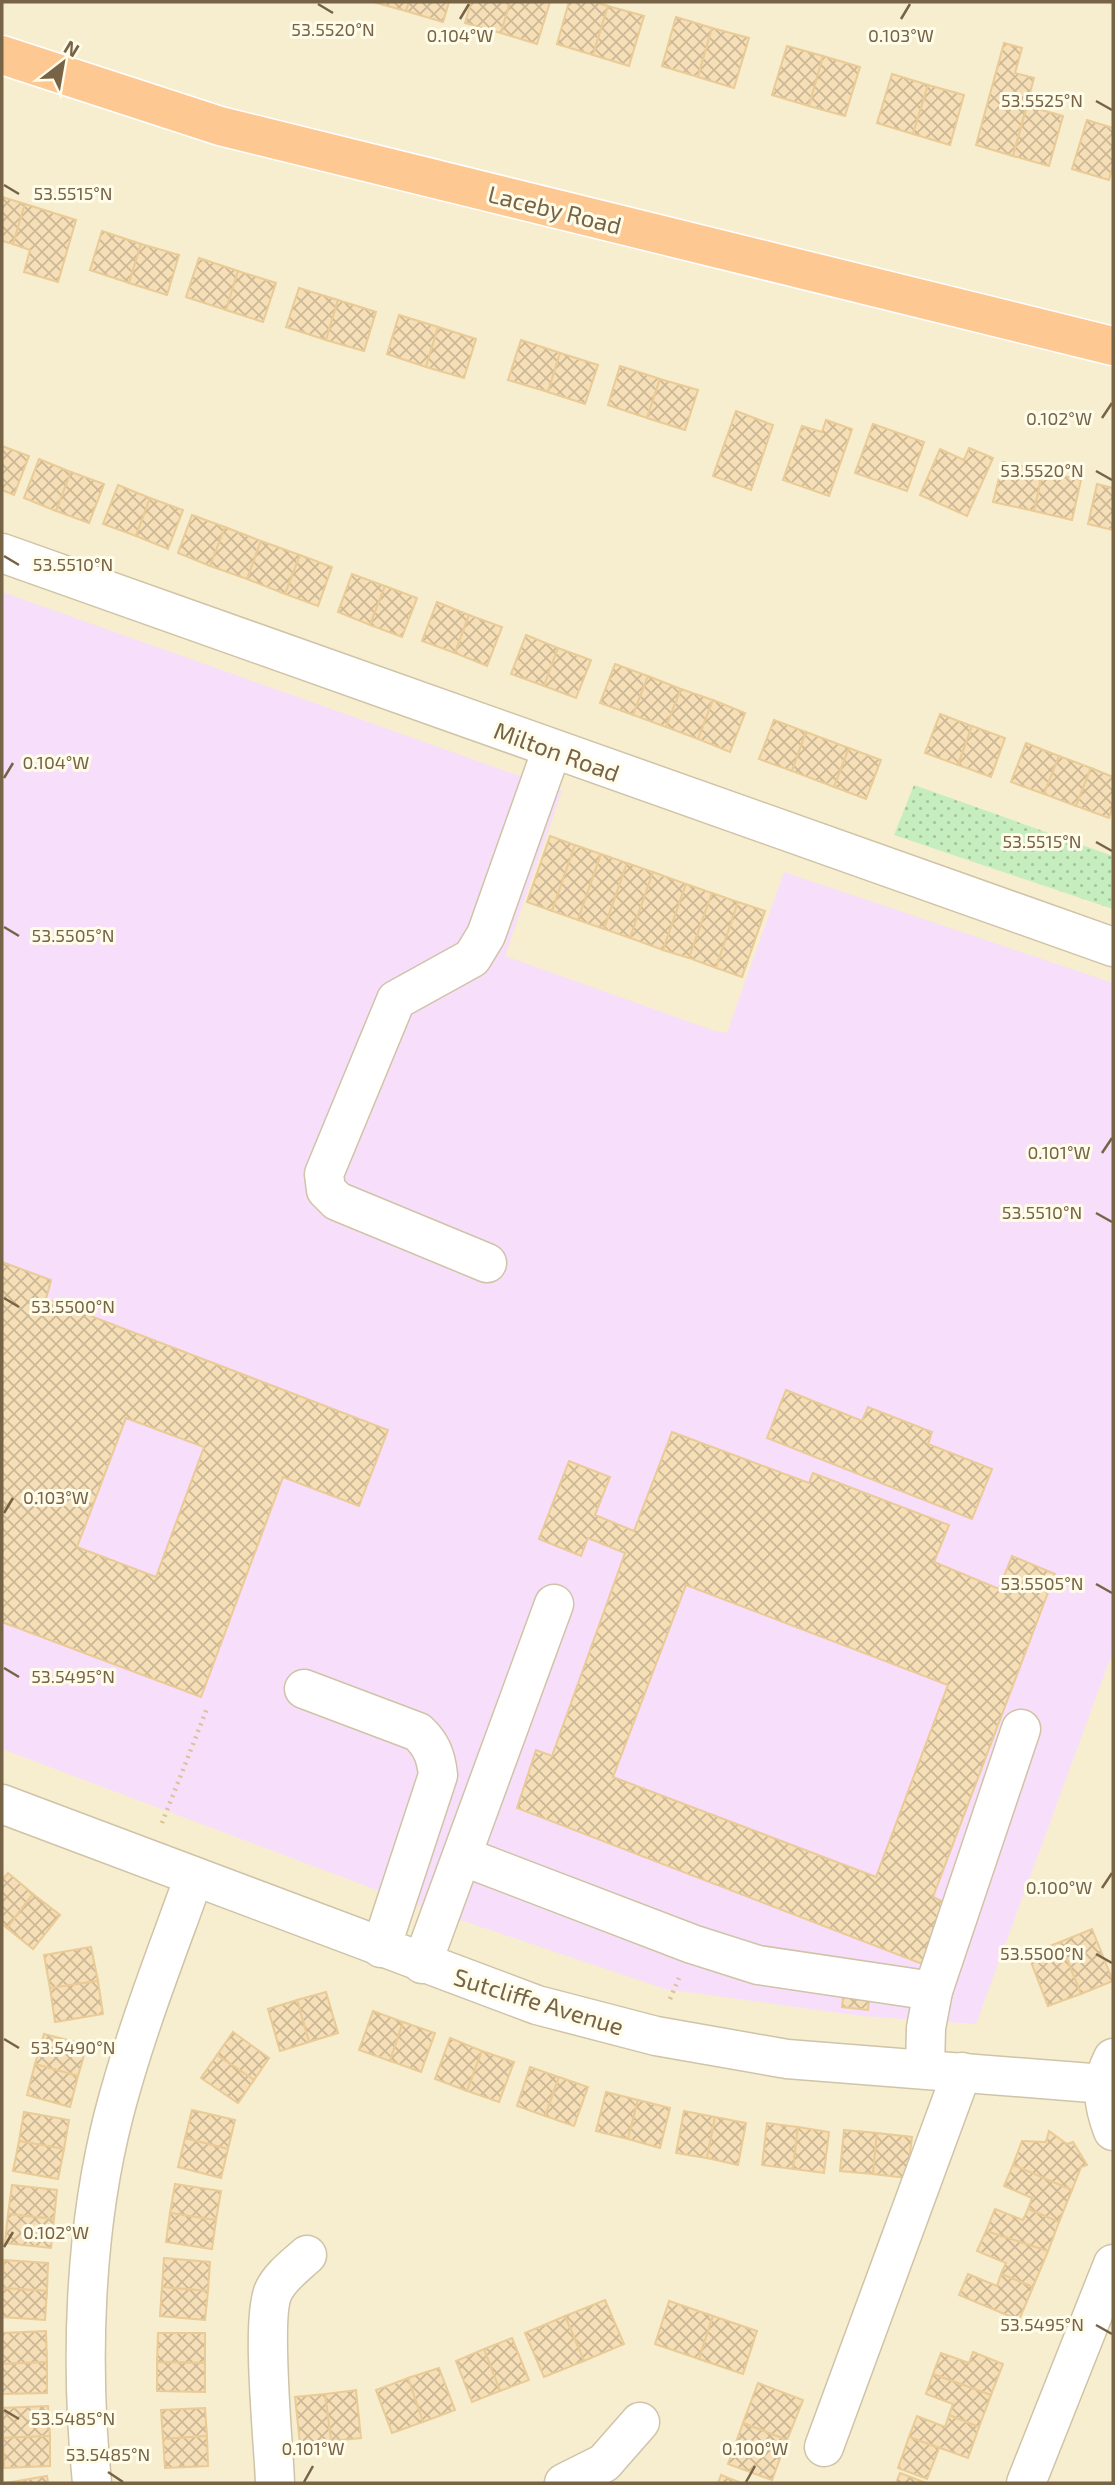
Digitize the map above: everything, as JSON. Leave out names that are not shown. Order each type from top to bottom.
[{"type":"highway","name":"Laceby Road","points":[[2,55],[220,126],[1113,346]]},
{"type":"street","name":"Milton Road","points":[[2,553],[1113,947]]},
{"type":"street","points":[[487,1263],[337,1201],[326,1190],[324,1174],[396,1000],[472,958],[486,935],[551,749]]},
{"type":"street","points":[[422,1964],[554,1604]]},
{"type":"street","points":[[304,1689],[418,1732],[429,1741],[436,1758],[438,1775],[381,1948]]},
{"type":"street","points":[[925,2068],[926,2028],[933,1991],[1021,1729]]},
{"type":"street","name":"Sutcliffe Avenue","points":[[2,1804],[537,2005],[656,2036],[787,2059],[962,2072],[1108,2071]]},
{"type":"street","points":[[462,1856],[692,1944],[758,1965],[933,1991]]},
{"type":"street","points":[[92,2483],[88,2410],[88,2262],[113,2117],[130,2054],[194,1877]]},
{"type":"street","points":[[1108,2071],[1105,2109],[1113,2131]]},
{"type":"street","points":[[824,2447],[962,2072]]},
{"type":"street","points":[[275,2483],[268,2334],[272,2293],[282,2277],[307,2256]]},
{"type":"street","points":[[1026,2483],[1113,2264]]},
{"type":"street","points":[[564,2483],[600,2473],[640,2422]]},
{"type":"path","points":[[148,1860],[208,1706]]},
{"type":"shaded area","points":[[2,2],[1113,2],[1113,2483],[2,2483]]},
{"type":"shaded area","points":[[2,592],[562,791],[505,956],[712,1030],[727,1033],[784,872],[1113,983],[1113,1651],[976,2024],[862,2016],[665,1989],[422,1907],[2,1749]]},
{"type":"green space","points":[[914,785],[1113,856],[1113,909],[894,835]]},
{"type":"building","points":[[373,2],[409,2],[406,11]]},
{"type":"building","points":[[409,2],[449,2],[443,22],[406,11]]},
{"type":"building","points":[[471,2],[510,2],[501,33],[465,23]]},
{"type":"building","points":[[510,2],[550,2],[537,44],[501,33]]},
{"type":"building","points":[[569,2],[595,2],[608,6],[593,55],[557,44]]},
{"type":"building","points":[[608,6],[644,16],[629,66],[593,55]]},
{"type":"building","points":[[676,17],[712,28],[698,77],[662,66]]},
{"type":"building","points":[[712,28],[749,38],[734,88],[698,77]]},
{"type":"building","points":[[1004,43],[1022,48],[1015,73],[1034,78],[1013,156],[976,145]]},
{"type":"building","points":[[787,46],[823,56],[809,106],[772,95]]},
{"type":"building","points":[[823,56],[860,67],[845,116],[809,106]]},
{"type":"building","points":[[892,74],[928,85],[913,134],[877,123]]},
{"type":"building","points":[[928,85],[964,95],[950,145],[913,134]]},
{"type":"building","points":[[1027,106],[1063,116],[1049,166],[1013,156]]},
{"type":"building","points":[[1087,120],[1113,128],[1113,165],[1109,180],[1072,169]]},
{"type":"building","points":[[2,197],[25,204],[13,244],[2,241]]},
{"type":"building","points":[[25,204],[76,220],[58,282],[24,272],[30,250],[13,244]]},
{"type":"building","points":[[102,231],[141,244],[129,283],[90,270]]},
{"type":"building","points":[[141,244],[179,255],[167,295],[129,283]]},
{"type":"building","points":[[199,258],[238,271],[226,310],[186,297]]},
{"type":"building","points":[[238,271],[276,283],[263,322],[226,310]]},
{"type":"building","points":[[299,288],[338,300],[326,340],[286,327]]},
{"type":"building","points":[[338,300],[376,312],[364,351],[326,340]]},
{"type":"building","points":[[399,315],[438,327],[426,367],[387,354]]},
{"type":"building","points":[[438,327],[476,339],[464,378],[426,367]]},
{"type":"building","points":[[521,340],[560,353],[548,392],[508,380]]},
{"type":"building","points":[[560,353],[598,365],[585,404],[548,392]]},
{"type":"building","points":[[620,366],[660,379],[647,418],[608,405]]},
{"type":"building","points":[[660,379],[698,390],[685,430],[647,418]]},
{"type":"building","points":[[736,411],[773,425],[751,490],[713,476]]},
{"type":"building","points":[[826,420],[852,429],[829,496],[783,480],[802,426],[822,432]]},
{"type":"building","points":[[873,424],[924,442],[907,491],[855,473]]},
{"type":"building","points":[[2,446],[29,456],[14,495],[2,490]]},
{"type":"building","points":[[969,448],[993,458],[967,516],[920,495],[940,449],[964,460]]},
{"type":"building","points":[[39,459],[71,472],[56,511],[24,498]]},
{"type":"building","points":[[1003,462],[1043,471],[1034,511],[993,502]]},
{"type":"building","points":[[1043,471],[1081,480],[1072,520],[1034,511]]},
{"type":"building","points":[[71,472],[104,484],[89,523],[56,511]]},
{"type":"building","points":[[1097,484],[1113,488],[1113,530],[1088,524]]},
{"type":"building","points":[[118,485],[150,498],[136,536],[103,524]]},
{"type":"building","points":[[150,498],[183,510],[168,549],[136,536]]},
{"type":"building","points":[[192,515],[225,527],[210,566],[178,553]]},
{"type":"building","points":[[225,527],[261,541],[247,579],[210,566]]},
{"type":"building","points":[[261,541],[300,555],[285,594],[247,579]]},
{"type":"building","points":[[300,555],[332,567],[318,606],[285,594]]},
{"type":"building","points":[[352,574],[385,586],[370,625],[338,612]]},
{"type":"building","points":[[385,586],[417,598],[402,637],[370,625]]},
{"type":"building","points":[[437,602],[469,615],[455,653],[422,641]]},
{"type":"building","points":[[469,615],[502,627],[487,666],[455,653]]},
{"type":"building","points":[[526,635],[558,648],[544,686],[511,674]]},
{"type":"building","points":[[558,648],[591,660],[576,698],[544,686]]},
{"type":"building","points":[[615,664],[648,676],[633,715],[600,703]]},
{"type":"building","points":[[648,676],[681,689],[666,727],[633,715]]},
{"type":"building","points":[[681,689],[713,700],[698,739],[666,727]]},
{"type":"building","points":[[713,700],[745,713],[730,752],[698,739]]},
{"type":"building","points":[[940,714],[972,726],[958,765],[925,753]]},
{"type":"building","points":[[774,720],[806,732],[792,771],[759,759]]},
{"type":"building","points":[[972,726],[1005,738],[991,777],[958,765]]},
{"type":"building","points":[[806,732],[849,748],[834,787],[792,771]]},
{"type":"building","points":[[1026,743],[1059,756],[1044,794],[1011,782]]},
{"type":"building","points":[[849,748],[881,760],[866,799],[834,787]]},
{"type":"building","points":[[1059,756],[1091,768],[1076,806],[1044,794]]},
{"type":"building","points":[[1091,768],[1113,777],[1113,806],[1109,818],[1076,806]]},
{"type":"building","points":[[550,836],[575,845],[552,911],[527,902]]},
{"type":"building","points":[[575,845],[601,854],[578,920],[552,911]]},
{"type":"building","points":[[601,854],[627,863],[604,929],[578,920]]},
{"type":"building","points":[[627,863],[653,872],[630,938],[604,929]]},
{"type":"building","points":[[653,872],[686,884],[663,950],[630,938]]},
{"type":"building","points":[[686,884],[712,893],[689,958],[663,950]]},
{"type":"building","points":[[712,893],[738,902],[716,968],[689,958]]},
{"type":"building","points":[[738,902],[765,911],[742,977],[716,968]]},
{"type":"building","points":[[2,1262],[51,1280],[46,1299],[388,1430],[359,1506],[283,1477],[201,1697],[2,1622]],"holes":[[[126,1418],[204,1447],[156,1577],[77,1547]]]},
{"type":"building","points":[[786,1390],[862,1421],[868,1407],[932,1432],[928,1444],[992,1469],[972,1519],[767,1438]]},
{"type":"building","points":[[672,1432],[809,1483],[813,1473],[949,1525],[934,1562],[999,1589],[1012,1556],[1055,1574],[933,1897],[947,1904],[925,1965],[517,1808],[536,1750],[552,1756],[625,1553],[588,1538],[581,1556],[539,1539],[569,1461],[610,1477],[595,1515],[634,1531]],"holes":[[[686,1585],[948,1685],[876,1877],[613,1777]]]},
{"type":"building","points":[[8,1873],[33,1894],[7,1928],[2,1924],[2,1880]]},
{"type":"building","points":[[33,1894],[60,1915],[33,1949],[7,1928]]},
{"type":"building","points":[[1092,1929],[1113,1981],[1081,1994],[1060,1942]]},
{"type":"building","points":[[1060,1942],[1081,1994],[1048,2006],[1028,1954]]},
{"type":"building","points":[[91,1947],[98,1981],[50,1988],[44,1955]]},
{"type":"building","points":[[98,1981],[103,2014],[55,2022],[50,1988]]},
{"type":"building","points":[[844,1987],[870,1990],[868,2010],[842,2007]]},
{"type":"building","points":[[326,1992],[338,2033],[309,2042],[297,2000]]},
{"type":"building","points":[[297,2000],[309,2042],[280,2051],[268,2009]]},
{"type":"building","points":[[373,2011],[403,2022],[390,2061],[359,2050]]},
{"type":"building","points":[[403,2022],[435,2033],[421,2072],[390,2061]]},
{"type":"building","points":[[233,2032],[269,2058],[254,2080],[217,2055]]},
{"type":"building","points":[[44,2034],[87,2045],[78,2076],[35,2064]]},
{"type":"building","points":[[450,2038],[482,2051],[467,2091],[435,2079]]},
{"type":"building","points":[[482,2051],[514,2062],[499,2102],[467,2091]]},
{"type":"building","points":[[217,2055],[254,2080],[238,2103],[201,2078]]},
{"type":"building","points":[[35,2064],[78,2076],[70,2107],[27,2095]]},
{"type":"building","points":[[530,2067],[559,2077],[545,2116],[517,2106]]},
{"type":"building","points":[[559,2077],[588,2087],[574,2126],[545,2116]]},
{"type":"building","points":[[606,2092],[638,2100],[628,2139],[596,2131]]},
{"type":"building","points":[[638,2100],[670,2108],[660,2148],[628,2139]]},
{"type":"building","points":[[192,2110],[235,2120],[228,2149],[185,2138]]},
{"type":"building","points":[[684,2111],[715,2117],[707,2158],[676,2153]]},
{"type":"building","points":[[24,2112],[69,2120],[64,2149],[19,2141]]},
{"type":"building","points":[[715,2117],[746,2123],[738,2165],[707,2158]]},
{"type":"building","points":[[767,2123],[798,2127],[793,2169],[762,2165]]},
{"type":"building","points":[[798,2127],[829,2132],[824,2173],[793,2169]]},
{"type":"building","points":[[844,2130],[877,2133],[873,2174],[840,2171]]},
{"type":"building","points":[[1049,2131],[1067,2144],[1073,2142],[1087,2165],[1081,2167],[1072,2190],[1013,2165],[1022,2141],[1046,2142]]},
{"type":"building","points":[[877,2133],[912,2137],[907,2178],[873,2174]]},
{"type":"building","points":[[185,2138],[228,2149],[221,2178],[178,2167]]},
{"type":"building","points":[[19,2141],[64,2149],[58,2179],[13,2171]]},
{"type":"building","points":[[1013,2165],[1072,2190],[1059,2222],[1028,2209],[1032,2198],[1004,2186]]},
{"type":"building","points":[[175,2184],[221,2191],[216,2220],[170,2213]]},
{"type":"building","points":[[12,2185],[57,2190],[54,2219],[8,2214]]},
{"type":"building","points":[[995,2209],[1023,2220],[1028,2209],[1059,2222],[1048,2251],[986,2231]]},
{"type":"building","points":[[170,2213],[216,2220],[212,2249],[166,2242]]},
{"type":"building","points":[[8,2214],[54,2219],[51,2248],[5,2243]]},
{"type":"building","points":[[986,2231],[1048,2251],[1033,2287],[1001,2274],[1006,2263],[977,2251]]},
{"type":"building","points":[[164,2258],[210,2262],[208,2291],[162,2287]]},
{"type":"building","points":[[4,2260],[48,2263],[47,2291],[2,2288]]},
{"type":"building","points":[[968,2274],[997,2286],[1001,2274],[1033,2287],[1019,2320],[959,2295]]},
{"type":"building","points":[[162,2287],[208,2291],[205,2320],[160,2316]]},
{"type":"building","points":[[2,2288],[47,2291],[45,2320],[2,2317]]},
{"type":"building","points":[[605,2300],[624,2344],[584,2361],[565,2316]]},
{"type":"building","points":[[669,2301],[713,2316],[699,2359],[655,2344]]},
{"type":"building","points":[[565,2316],[584,2361],[544,2377],[525,2333]]},
{"type":"building","points":[[713,2316],[757,2331],[743,2374],[699,2359]]},
{"type":"building","points":[[46,2331],[47,2362],[2,2364],[2,2333]]},
{"type":"building","points":[[158,2333],[205,2333],[205,2363],[157,2362]]},
{"type":"building","points":[[512,2338],[529,2380],[500,2391],[484,2349]]},
{"type":"building","points":[[484,2349],[500,2391],[472,2402],[456,2361]]},
{"type":"building","points":[[973,2352],[1003,2364],[991,2395],[933,2374],[941,2353],[969,2363]]},
{"type":"building","points":[[47,2362],[47,2393],[2,2394],[2,2364]]},
{"type":"building","points":[[157,2362],[205,2363],[205,2392],[157,2391]]},
{"type":"building","points":[[439,2368],[455,2410],[423,2422],[408,2378]]},
{"type":"building","points":[[933,2374],[991,2395],[979,2427],[949,2415],[953,2404],[926,2394]]},
{"type":"building","points":[[408,2378],[423,2422],[392,2433],[376,2390]]},
{"type":"building","points":[[758,2383],[803,2400],[787,2440],[743,2423]]},
{"type":"building","points":[[356,2390],[361,2438],[331,2441],[325,2394]]},
{"type":"building","points":[[325,2394],[331,2441],[300,2444],[295,2397]]},
{"type":"building","points":[[48,2406],[50,2436],[3,2438],[2,2408]]},
{"type":"building","points":[[205,2408],[207,2436],[163,2439],[161,2410]]},
{"type":"building","points":[[949,2415],[979,2427],[968,2458],[909,2437],[917,2416],[945,2427]]},
{"type":"building","points":[[743,2423],[787,2440],[772,2480],[728,2464]]},
{"type":"building","points":[[50,2436],[50,2466],[4,2468],[3,2438]]},
{"type":"building","points":[[207,2436],[208,2466],[165,2468],[163,2439]]},
{"type":"building","points":[[909,2437],[939,2448],[927,2479],[898,2468]]},
{"type":"building","points":[[900,2473],[926,2483],[896,2483]]},
{"type":"building","points":[[721,2475],[741,2483],[718,2483]]},
{"type":"building","points":[[47,2476],[48,2483],[6,2483]]}]
